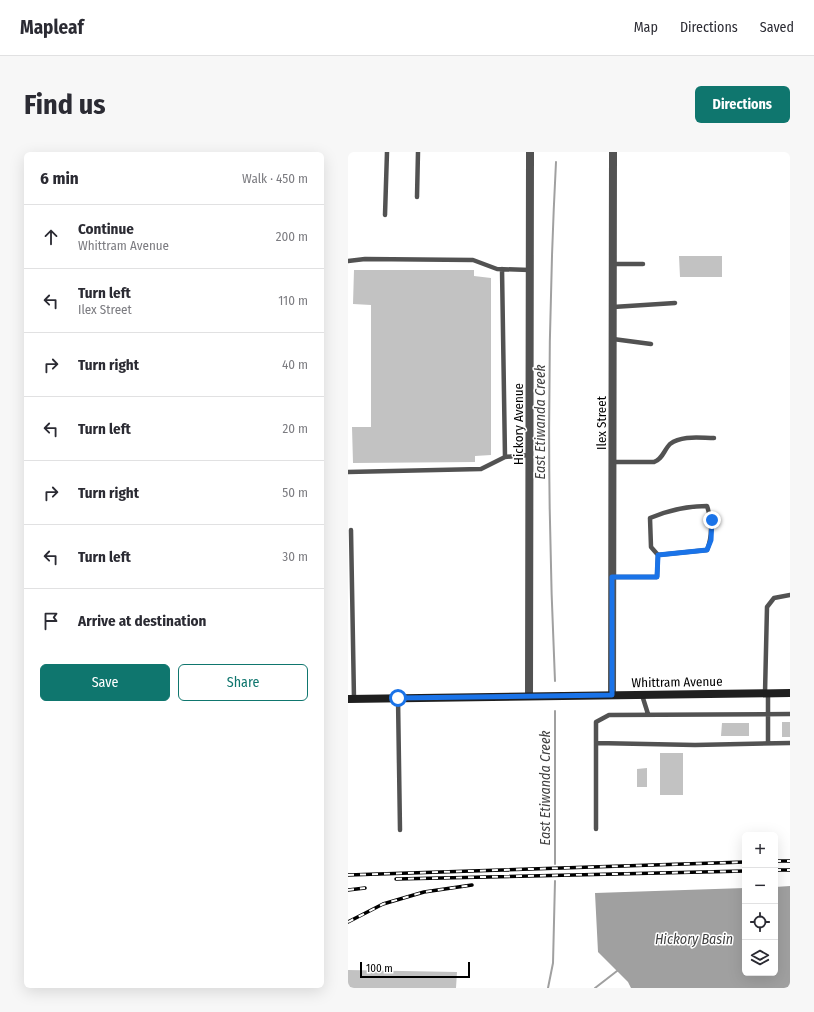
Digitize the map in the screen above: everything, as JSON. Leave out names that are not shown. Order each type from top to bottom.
[{"type":"street","name":"Hickory Avenue","points":[[529,696],[530,152]]},
{"type":"street","name":"Ilex Street","points":[[612,695],[613,152]]},
{"type":"street","name":"Whittram Avenue","points":[[351,699],[546,695],[790,693]]},
{"type":"lane","points":[[385,215],[387,152]]},
{"type":"lane","points":[[417,197],[418,152]]},
{"type":"lane","points":[[348,261],[365,259],[472,260],[502,269],[530,270]]},
{"type":"lane","points":[[613,264],[643,264]]},
{"type":"lane","points":[[502,269],[505,457]]},
{"type":"lane","points":[[613,307],[675,303]]},
{"type":"lane","points":[[613,339],[651,344]]},
{"type":"lane","points":[[612,462],[654,462],[659,460],[665,450],[675,442],[688,438],[714,438]]},
{"type":"lane","points":[[348,472],[481,469],[505,457],[530,455]]},
{"type":"lane","points":[[612,577],[657,577],[658,555],[651,547],[650,518],[668,510],[687,506],[707,506],[712,520],[711,540],[707,550],[658,555]]},
{"type":"lane","points":[[351,530],[351,699]]},
{"type":"lane","points":[[768,743],[769,714],[767,693],[767,607],[774,598],[790,595]]},
{"type":"lane","points":[[642,695],[648,714]]},
{"type":"lane","points":[[398,698],[400,830]]},
{"type":"lane","points":[[596,829],[596,722],[604,716],[648,714],[670,716],[790,714]]},
{"type":"lane","points":[[596,743],[694,745],[790,743]]},
{"type":"water","name":"Hickory Basin","points":[[790,886],[790,988],[631,988],[628,982],[598,952],[595,893],[742,888],[742,976],[778,976],[778,887]]},
{"type":"building","points":[[679,256],[722,256],[722,277],[680,277]]},
{"type":"building","points":[[354,270],[474,270],[474,276],[491,278],[491,455],[475,456],[475,462],[353,463],[352,427],[371,427],[371,305],[353,304]]},
{"type":"building","points":[[782,722],[790,722],[790,737],[782,737]]},
{"type":"building","points":[[722,723],[749,723],[749,736],[721,736]]},
{"type":"building","points":[[660,753],[683,753],[683,795],[660,795]]},
{"type":"building","points":[[647,768],[647,787],[637,787],[637,769]]},
{"type":"building","points":[[348,970],[457,972],[456,988],[348,988]]},
{"type":"waterway","name":"East Etiwanda Creek","points":[[555,681],[549,487],[549,422],[551,292],[556,162]]},
{"type":"waterway","name":"East Etiwanda Creek","points":[[555,711],[555,864]]},
{"type":"waterway","name":"East Etiwanda Creek","points":[[548,988],[553,963],[555,881]]},
{"type":"waterway","points":[[595,988],[617,971]]},
{"type":"railway","points":[[778,861],[790,861]]},
{"type":"railway","points":[[348,875],[742,862]]},
{"type":"railway","points":[[778,870],[790,870]]},
{"type":"railway","points":[[396,879],[742,871]]},
{"type":"railway","points":[[348,922],[383,904],[424,892],[472,885]]},
{"type":"railway","points":[[348,890],[365,888]]},
{"type":"route","points":[[398,698],[612,695],[612,577],[657,577],[658,555],[707,550],[711,540],[712,520]]}]
